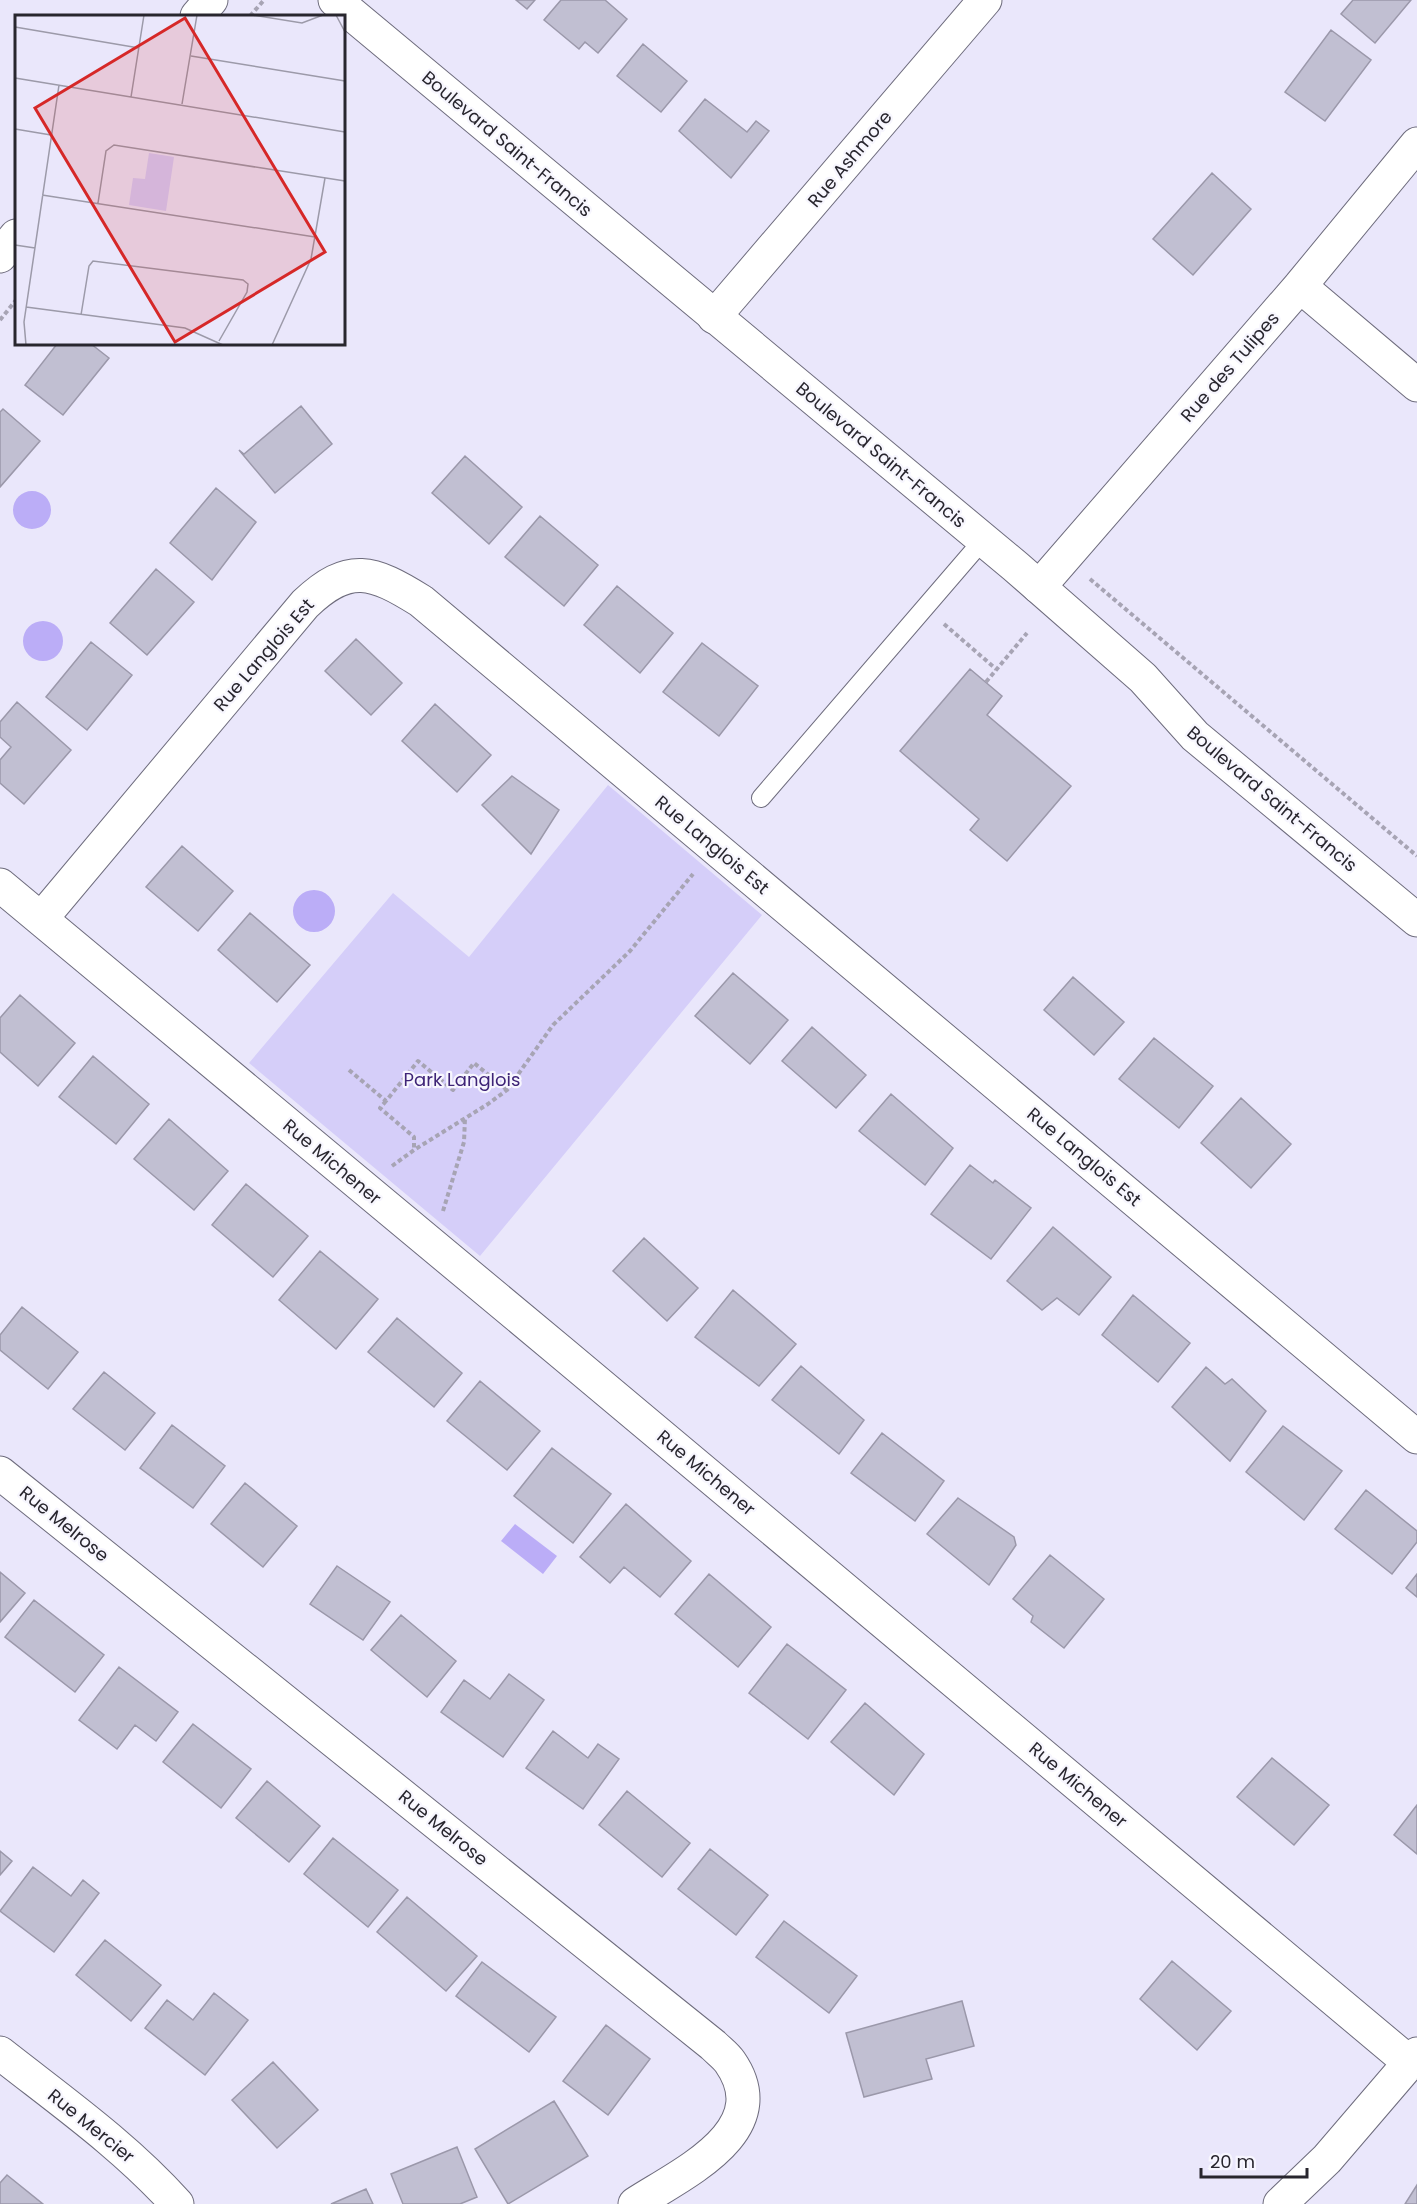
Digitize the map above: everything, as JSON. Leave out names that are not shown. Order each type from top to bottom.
[{"type":"street","points":[[198,15],[211,0]]},
{"type":"street","name":"Boulevard Saint-Francis","points":[[335,0],[1040,587],[1143,678],[1195,736],[1417,920]]},
{"type":"street","name":"Rue Ashmore","points":[[714,317],[972,4]]},
{"type":"street","name":"Rue des Tulipes","points":[[1040,587],[1300,286],[1417,144]]},
{"type":"street","points":[[1300,286],[1417,385]]},
{"type":"street","name":"Rue Langlois Est","points":[[41,919],[305,604],[333,581],[349,576],[382,580],[399,587],[421,602],[1417,1437]]},
{"type":"street","name":"Rue Michener","points":[[0,885],[1413,2058]]},
{"type":"street","name":"Rue Melrose","points":[[0,1473],[713,2045],[730,2062],[740,2083],[744,2105],[739,2122],[725,2141],[703,2160],[635,2204]]},
{"type":"street","name":"Rue Mercier","points":[[0,2053],[123,2150],[177,2204]]},
{"type":"street","points":[[1280,2204],[1327,2159],[1413,2058]]},
{"type":"lane","points":[[761,798],[984,540]]},
{"type":"path","points":[[251,15],[264,0]]},
{"type":"path","points":[[0,320],[15,301]]},
{"type":"path","points":[[1098,585],[1417,856]]},
{"type":"path","points":[[925,608],[996,669]]},
{"type":"path","points":[[986,682],[1027,633]]},
{"type":"path","points":[[389,1169],[414,1150],[507,1090],[553,1025],[630,951],[695,872]]},
{"type":"path","points":[[414,1150],[414,1137],[380,1108],[418,1061],[453,1090],[474,1063],[507,1090]]},
{"type":"path","points":[[349,1070],[386,1101]]},
{"type":"path","points":[[443,1213],[464,1142],[465,1118]]},
{"type":"green space","name":"Park Langlois","points":[[608,785],[762,915],[480,1256],[249,1063],[393,893],[469,957]]},
{"type":"shaded area","points":[[32,491],[46,496],[51,510],[46,524],[32,529],[18,524],[13,510],[18,496]]},
{"type":"shaded area","points":[[43,621],[57,627],[63,641],[57,655],[43,661],[29,655],[23,641],[29,627]]},
{"type":"shaded area","points":[[314,890],[322,891],[329,896],[334,903],[334,919],[329,926],[322,931],[314,932],[306,931],[299,926],[294,919],[293,911],[294,903],[299,896],[306,891]]},
{"type":"shaded area","points":[[515,1524],[557,1556],[543,1574],[501,1541]]},
{"type":"building","points":[[516,0],[535,0],[527,9]]},
{"type":"building","points":[[561,0],[605,0],[627,19],[598,53],[585,42],[579,49],[544,20]]},
{"type":"building","points":[[1353,0],[1411,0],[1375,43],[1341,14]]},
{"type":"building","points":[[1331,30],[1371,60],[1325,121],[1285,92]]},
{"type":"building","points":[[643,44],[687,81],[661,112],[617,76]]},
{"type":"building","points":[[705,99],[747,132],[756,121],[769,131],[731,178],[679,131]]},
{"type":"building","points":[[1212,173],[1251,209],[1193,275],[1153,239]]},
{"type":"building","points":[[56,345],[92,345],[109,358],[63,415],[25,385]]},
{"type":"building","points":[[301,406],[332,444],[275,493],[239,450],[244,454]]},
{"type":"building","points":[[3,409],[40,441],[0,487],[0,412]]},
{"type":"building","points":[[465,456],[522,507],[489,544],[432,493]]},
{"type":"building","points":[[216,488],[256,522],[212,580],[170,543]]},
{"type":"building","points":[[540,516],[598,565],[564,606],[505,557]]},
{"type":"building","points":[[156,569],[194,602],[147,655],[110,623]]},
{"type":"building","points":[[617,586],[673,633],[640,673],[584,625]]},
{"type":"building","points":[[356,639],[402,683],[371,715],[325,671]]},
{"type":"building","points":[[91,642],[132,675],[87,730],[46,697]]},
{"type":"building","points":[[702,643],[758,686],[719,736],[663,692]]},
{"type":"building","points":[[970,669],[1002,696],[987,715],[1071,786],[1007,861],[970,830],[979,819],[900,751]]},
{"type":"building","points":[[17,702],[71,750],[24,804],[0,783],[0,760],[11,747],[0,737],[0,722]]},
{"type":"building","points":[[435,704],[491,755],[457,792],[402,741]]},
{"type":"building","points":[[512,776],[559,810],[531,854],[482,805]]},
{"type":"building","points":[[182,846],[233,891],[198,931],[146,887]]},
{"type":"building","points":[[250,913],[310,965],[277,1002],[218,950]]},
{"type":"building","points":[[733,973],[788,1020],[750,1064],[695,1016]]},
{"type":"building","points":[[1073,977],[1124,1022],[1094,1055],[1044,1010]]},
{"type":"building","points":[[20,995],[75,1043],[38,1086],[0,1052],[0,1018]]},
{"type":"building","points":[[812,1027],[866,1075],[836,1108],[782,1061]]},
{"type":"building","points":[[1154,1038],[1213,1086],[1179,1128],[1119,1079]]},
{"type":"building","points":[[93,1056],[149,1104],[116,1144],[59,1097]]},
{"type":"building","points":[[891,1094],[953,1148],[925,1185],[859,1131]]},
{"type":"building","points":[[1241,1098],[1291,1144],[1251,1188],[1201,1143]]},
{"type":"building","points":[[169,1119],[228,1171],[194,1210],[134,1159]]},
{"type":"building","points":[[970,1165],[993,1183],[995,1180],[1031,1208],[991,1259],[931,1214]]},
{"type":"building","points":[[246,1184],[308,1236],[273,1277],[212,1225]]},
{"type":"building","points":[[1053,1227],[1111,1277],[1079,1315],[1057,1298],[1042,1310],[1007,1281]]},
{"type":"building","points":[[644,1238],[698,1288],[667,1321],[613,1271]]},
{"type":"building","points":[[320,1251],[378,1299],[336,1349],[279,1300]]},
{"type":"building","points":[[733,1290],[796,1344],[759,1386],[695,1337]]},
{"type":"building","points":[[1133,1295],[1190,1343],[1158,1382],[1102,1335]]},
{"type":"building","points":[[22,1307],[78,1352],[48,1389],[0,1350],[0,1335]]},
{"type":"building","points":[[397,1318],[462,1373],[434,1407],[368,1352]]},
{"type":"building","points":[[801,1366],[864,1420],[839,1454],[772,1400]]},
{"type":"building","points":[[1206,1367],[1225,1384],[1232,1379],[1266,1411],[1230,1461],[1172,1407]]},
{"type":"building","points":[[104,1372],[155,1413],[125,1450],[73,1409]]},
{"type":"building","points":[[480,1381],[540,1431],[507,1470],[447,1421]]},
{"type":"building","points":[[172,1425],[225,1466],[193,1508],[140,1468]]},
{"type":"building","points":[[1283,1426],[1342,1471],[1304,1520],[1246,1472]]},
{"type":"building","points":[[882,1433],[944,1481],[915,1521],[851,1473]]},
{"type":"building","points":[[552,1448],[611,1494],[573,1543],[514,1496]]},
{"type":"building","points":[[245,1483],[297,1526],[263,1567],[211,1524]]},
{"type":"building","points":[[1366,1490],[1417,1531],[1417,1542],[1392,1574],[1335,1529]]},
{"type":"building","points":[[958,1498],[1014,1537],[1016,1545],[989,1585],[927,1534]]},
{"type":"building","points":[[626,1504],[691,1561],[660,1597],[624,1567],[610,1583],[580,1557]]},
{"type":"building","points":[[1050,1555],[1104,1599],[1064,1648],[1031,1622],[1033,1616],[1013,1599]]},
{"type":"building","points":[[337,1566],[390,1602],[363,1640],[310,1604]]},
{"type":"building","points":[[0,1572],[25,1593],[0,1622]]},
{"type":"building","points":[[709,1574],[771,1627],[738,1667],[675,1614]]},
{"type":"building","points":[[1417,1574],[1417,1597],[1406,1588]]},
{"type":"building","points":[[34,1600],[104,1655],[75,1692],[5,1637]]},
{"type":"building","points":[[401,1615],[456,1661],[427,1697],[371,1650]]},
{"type":"building","points":[[787,1644],[846,1690],[808,1739],[749,1693]]},
{"type":"building","points":[[119,1667],[178,1712],[156,1741],[135,1725],[117,1749],[79,1720]]},
{"type":"building","points":[[509,1674],[544,1700],[503,1757],[441,1712],[464,1680],[490,1699]]},
{"type":"building","points":[[865,1703],[924,1754],[894,1795],[831,1742]]},
{"type":"building","points":[[193,1724],[251,1769],[221,1808],[163,1762]]},
{"type":"building","points":[[553,1731],[588,1758],[598,1744],[619,1759],[583,1809],[526,1768]]},
{"type":"building","points":[[1272,1758],[1329,1805],[1294,1845],[1237,1797]]},
{"type":"building","points":[[267,1781],[320,1826],[289,1862],[236,1818]]},
{"type":"building","points":[[627,1791],[690,1843],[662,1877],[599,1825]]},
{"type":"building","points":[[1417,1805],[1417,1854],[1394,1835]]},
{"type":"building","points":[[333,1838],[398,1890],[368,1927],[304,1874]]},
{"type":"building","points":[[710,1849],[768,1895],[736,1935],[678,1889]]},
{"type":"building","points":[[0,1851],[12,1861],[0,1875]]},
{"type":"building","points":[[33,1867],[71,1896],[83,1880],[99,1893],[54,1952],[0,1911]]},
{"type":"building","points":[[407,1897],[477,1956],[446,1991],[377,1932]]},
{"type":"building","points":[[784,1921],[857,1976],[829,2013],[756,1957]]},
{"type":"building","points":[[105,1940],[161,1985],[131,2021],[76,1975]]},
{"type":"building","points":[[1172,1961],[1231,2011],[1197,2050],[1140,1999]]},
{"type":"building","points":[[482,1962],[556,2017],[529,2052],[456,1996]]},
{"type":"building","points":[[214,1993],[248,2020],[205,2075],[145,2028],[167,2000],[193,2020]]},
{"type":"building","points":[[962,2001],[974,2046],[926,2059],[932,2079],[864,2097],[846,2033]]},
{"type":"building","points":[[606,2025],[650,2059],[608,2115],[563,2081]]},
{"type":"building","points":[[273,2062],[318,2110],[277,2148],[232,2100]]},
{"type":"building","points":[[554,2101],[588,2156],[508,2204],[475,2149]]},
{"type":"building","points":[[457,2147],[477,2197],[460,2204],[403,2204],[391,2174]]},
{"type":"building","points":[[7,2175],[43,2204],[0,2204],[0,2183]]},
{"type":"building","points":[[1417,2185],[1417,2204],[1405,2204]]},
{"type":"building","points":[[366,2189],[373,2204],[331,2204]]}]
